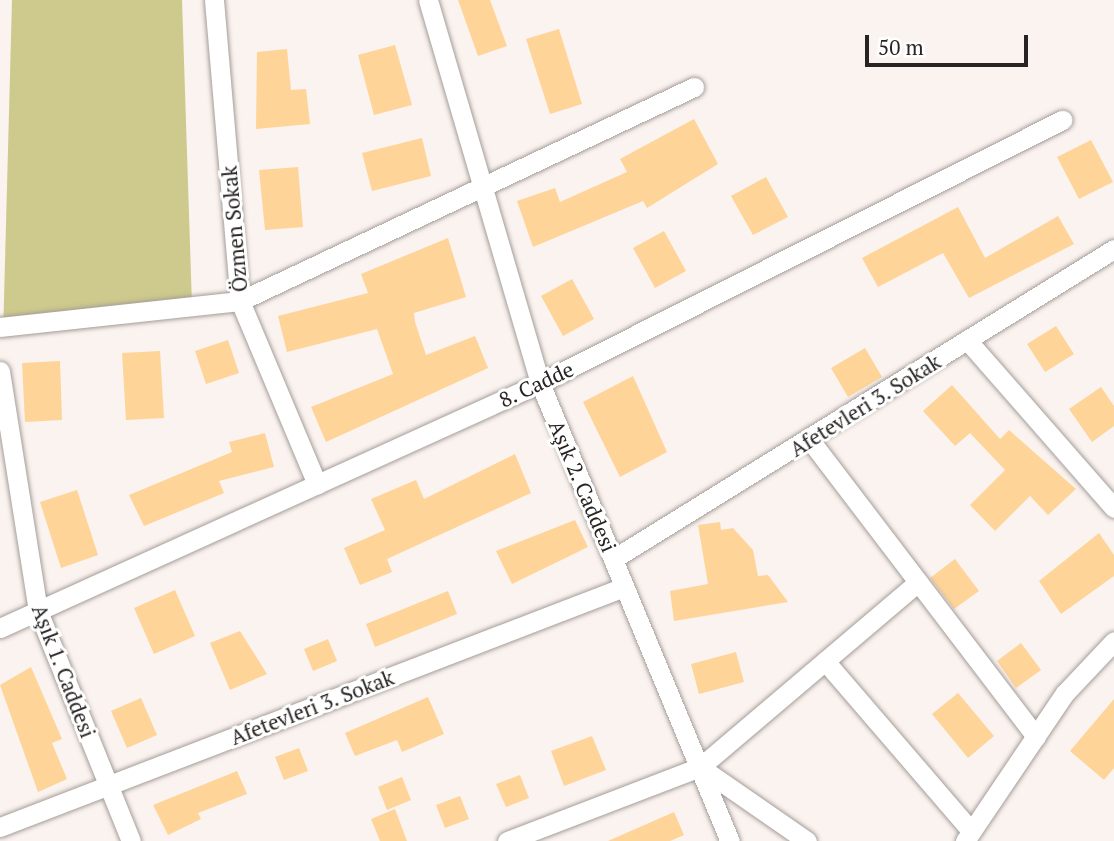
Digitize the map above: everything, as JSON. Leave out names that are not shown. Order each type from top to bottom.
[{"type":"street","name":"Özmen Sokak","points":[[214,0],[240,302],[317,484]]},
{"type":"street","name":"Aşık 2. Caddesi","points":[[428,0],[540,383],[730,841]]},
{"type":"street","points":[[0,327],[240,302],[694,88]]},
{"type":"street","name":"8. Cadde","points":[[0,628],[540,383],[1062,120]]},
{"type":"street","name":"Afetevleri 3. Sokak","points":[[613,559],[810,440],[1114,248]]},
{"type":"street","points":[[967,340],[1114,508]]},
{"type":"street","name":"Aşık 1. Caddesi","points":[[0,371],[38,611],[131,841]]},
{"type":"street","points":[[810,440],[1036,737]]},
{"type":"street","points":[[507,841],[699,767],[918,582]]},
{"type":"street","name":"Afetevleri 3. Sokak","points":[[0,827],[625,587]]},
{"type":"street","points":[[825,661],[968,836],[1036,737],[1114,641]]},
{"type":"street","points":[[699,767],[807,841]]},
{"type":"shaded area","points":[[12,0],[182,0],[192,306],[123,324],[3,337]]},
{"type":"building","points":[[458,0],[490,0],[507,46],[478,56]]},
{"type":"building","points":[[559,29],[582,104],[550,114],[526,39]]},
{"type":"building","points":[[395,45],[412,105],[374,115],[358,55]]},
{"type":"building","points":[[287,49],[291,90],[306,89],[310,124],[256,129],[257,52]]},
{"type":"building","points":[[694,119],[718,164],[647,208],[643,201],[533,247],[517,201],[555,188],[560,202],[627,172],[620,159]]},
{"type":"building","points":[[422,138],[431,176],[372,191],[362,153]]},
{"type":"building","points":[[1091,140],[1113,182],[1079,199],[1057,157]]},
{"type":"building","points":[[298,167],[303,227],[265,230],[259,170]]},
{"type":"building","points":[[766,177],[788,217],[753,235],[731,196]]},
{"type":"building","points":[[958,207],[985,258],[1058,216],[1074,244],[969,298],[943,253],[878,287],[862,258]]},
{"type":"building","points":[[664,231],[686,271],[655,288],[633,248]]},
{"type":"building","points":[[448,238],[466,297],[414,313],[415,322],[426,355],[475,336],[488,368],[326,442],[311,407],[393,374],[377,329],[287,352],[278,316],[368,293],[361,274]]},
{"type":"building","points":[[572,279],[594,319],[563,336],[541,296]]},
{"type":"building","points":[[1056,326],[1074,354],[1045,372],[1027,344]]},
{"type":"building","points":[[228,340],[239,373],[206,384],[195,351]]},
{"type":"building","points":[[865,348],[882,377],[848,397],[831,368]]},
{"type":"building","points":[[160,351],[164,418],[126,420],[122,353]]},
{"type":"building","points":[[60,361],[62,420],[25,422],[22,363]]},
{"type":"building","points":[[633,376],[667,452],[620,477],[583,402]]},
{"type":"building","points":[[952,385],[1000,439],[1009,430],[1076,489],[1048,515],[1030,496],[995,531],[970,505],[1005,470],[970,433],[955,446],[923,411]]},
{"type":"building","points":[[1101,387],[1114,406],[1114,426],[1092,442],[1069,409]]},
{"type":"building","points":[[265,433],[274,467],[219,481],[224,493],[144,526],[129,495],[232,452],[229,442]]},
{"type":"building","points":[[515,454],[531,493],[387,559],[392,572],[360,585],[344,548],[385,530],[371,499],[416,480],[424,499]]},
{"type":"building","points":[[77,490],[98,555],[61,568],[40,502]]},
{"type":"building","points":[[575,520],[588,547],[512,584],[496,551]]},
{"type":"building","points":[[720,522],[721,530],[733,528],[753,550],[758,576],[768,575],[788,602],[674,621],[670,591],[708,584],[698,525]]},
{"type":"building","points":[[1099,533],[1114,555],[1114,576],[1061,614],[1039,581]]},
{"type":"building","points":[[955,559],[979,591],[954,609],[930,578]]},
{"type":"building","points":[[175,590],[195,636],[154,654],[134,608]]},
{"type":"building","points":[[448,591],[457,614],[375,647],[366,624]]},
{"type":"building","points":[[240,631],[267,674],[230,690],[210,643]]},
{"type":"building","points":[[328,639],[337,661],[313,671],[304,649]]},
{"type":"building","points":[[1021,643],[1041,670],[1016,688],[997,661]]},
{"type":"building","points":[[736,652],[744,682],[699,694],[691,664]]},
{"type":"building","points":[[31,667],[62,739],[52,743],[67,779],[38,792],[0,685]]},
{"type":"building","points":[[958,693],[994,736],[968,758],[932,714]]},
{"type":"building","points":[[428,697],[444,734],[402,752],[397,740],[355,756],[345,733]]},
{"type":"building","points":[[141,698],[157,735],[127,748],[111,711]]},
{"type":"building","points":[[1114,699],[1114,768],[1104,780],[1070,751]]},
{"type":"building","points":[[592,736],[606,770],[564,786],[551,751]]},
{"type":"building","points":[[299,748],[308,771],[284,780],[275,757]]},
{"type":"building","points":[[237,771],[247,794],[198,813],[201,819],[168,835],[153,805]]},
{"type":"building","points":[[520,775],[529,798],[506,807],[496,784]]},
{"type":"building","points":[[402,777],[411,800],[387,810],[378,787]]},
{"type":"building","points":[[460,796],[469,819],[445,828],[436,805]]},
{"type":"building","points":[[395,809],[407,841],[380,841],[371,819]]},
{"type":"building","points":[[674,812],[684,835],[670,841],[608,841]]}]
